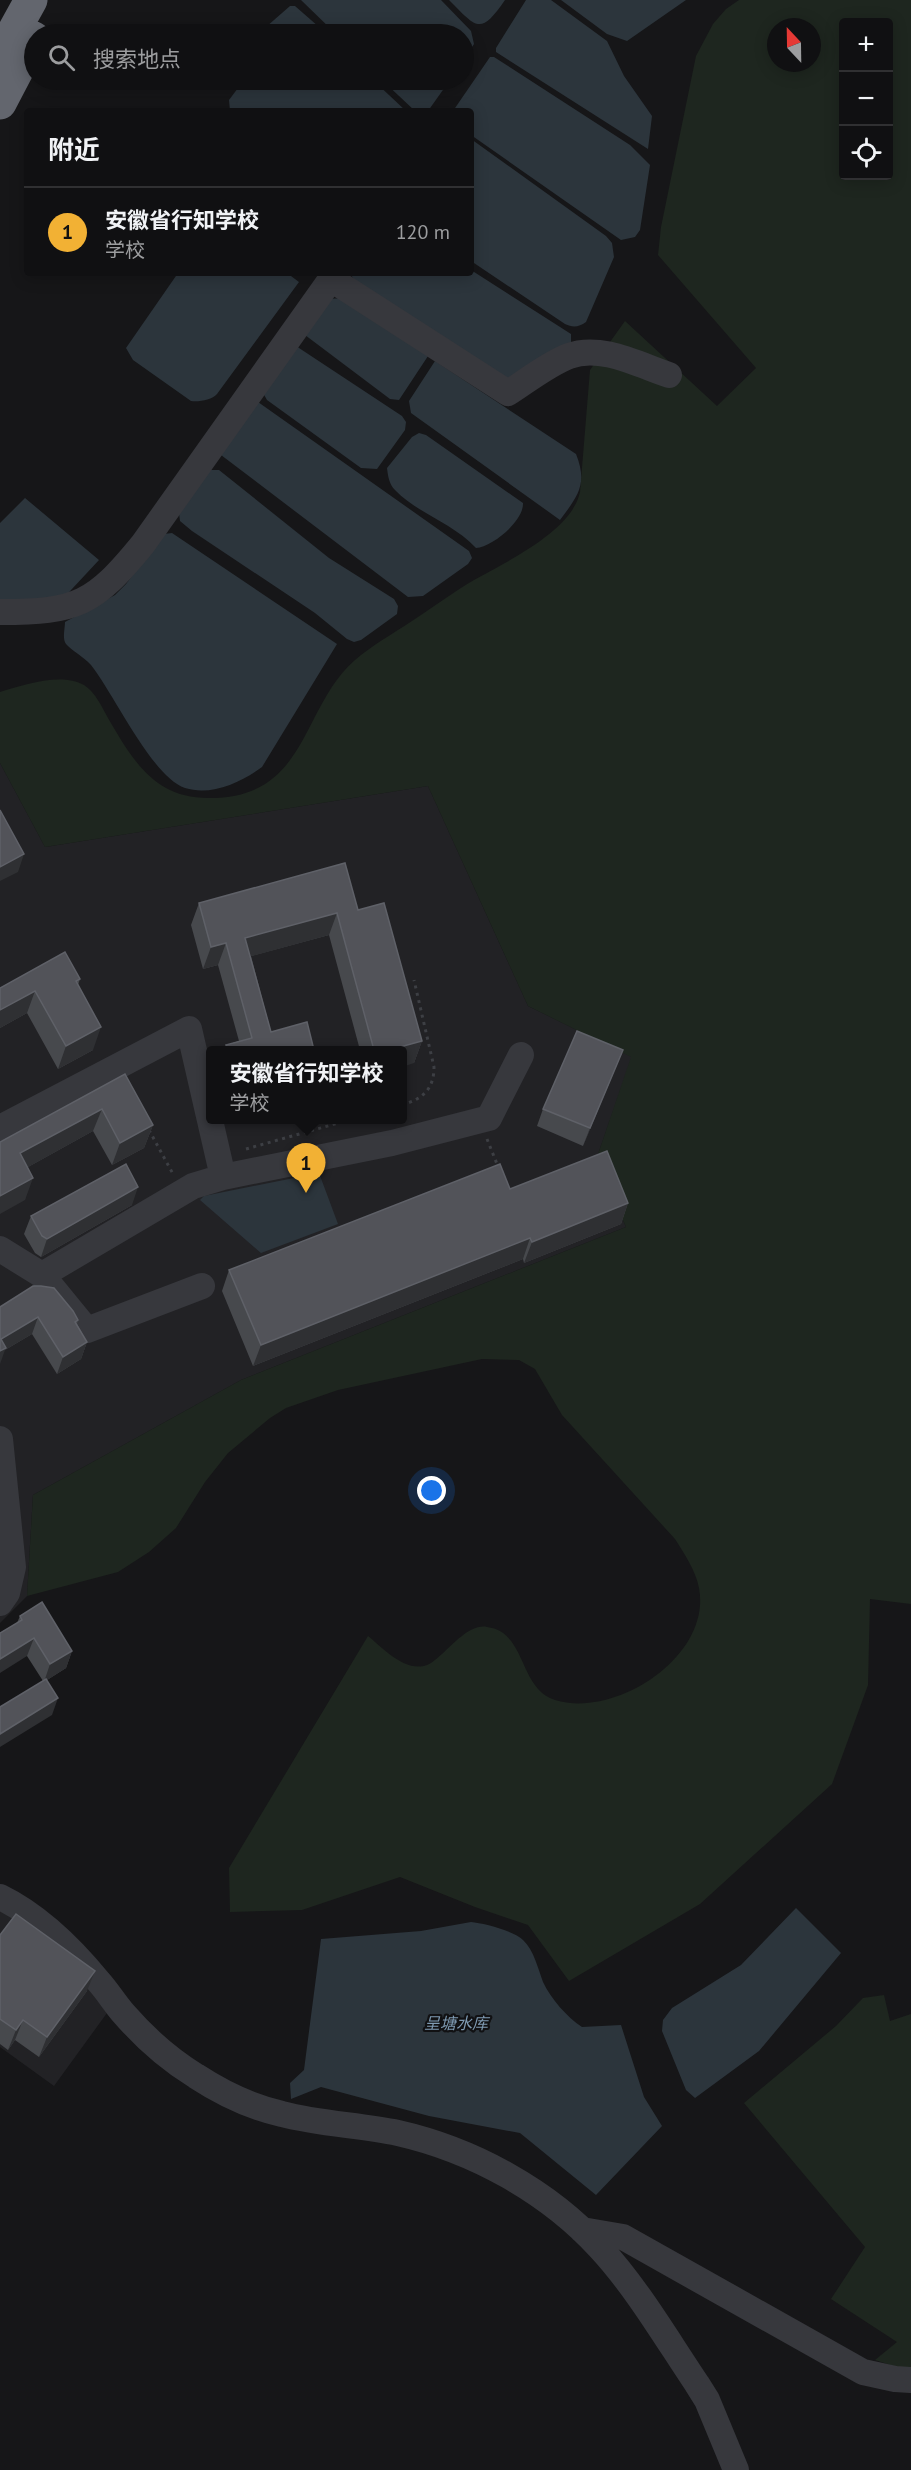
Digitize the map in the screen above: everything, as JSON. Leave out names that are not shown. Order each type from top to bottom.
[{"type":"highway","points":[[0,56],[31,0]]},
{"type":"highway","points":[[42,24],[56,0]]},
{"type":"highway","points":[[0,103],[24,57]]},
{"type":"street","points":[[0,612],[33,612],[65,607],[93,596],[114,579],[143,544],[331,279],[508,393],[561,360],[580,353],[603,353],[669,375]]},
{"type":"street","points":[[0,1128],[189,1029],[206,1102]]},
{"type":"street","points":[[42,1275],[193,1186],[221,1167],[392,1143],[489,1118],[521,1055]]},
{"type":"street","points":[[211,1124],[221,1167]]},
{"type":"street","points":[[0,1249],[42,1275],[87,1330],[202,1286]]},
{"type":"street","points":[[0,1439],[13,1567],[7,1593],[0,1603]]},
{"type":"street","points":[[0,1898],[37,1920],[101,1983],[139,2031],[174,2060],[212,2086],[233,2097],[281,2114],[401,2134],[463,2155],[518,2182],[543,2198],[582,2230],[616,2267],[707,2400],[736,2470]]},
{"type":"street","points":[[582,2230],[623,2237],[863,2372],[911,2380]]},
{"type":"path","points":[[407,1103],[423,1096],[432,1084],[434,1076],[434,1067],[414,980]]},
{"type":"path","points":[[479,1120],[500,1170]]},
{"type":"path","points":[[221,1167],[336,1124]]},
{"type":"path","points":[[149,1130],[183,1192]]},
{"type":"shaded area","points":[[739,0],[911,0],[911,1604],[870,1599],[868,1685],[832,1784],[700,1904],[569,1981],[528,1925],[400,1877],[302,1910],[230,1912],[229,1868],[368,1636],[387,1653],[403,1663],[419,1667],[431,1663],[467,1632],[481,1627],[500,1631],[516,1649],[534,1684],[543,1694],[555,1700],[579,1703],[605,1700],[631,1691],[655,1677],[675,1658],[691,1637],[699,1613],[699,1588],[686,1556],[675,1539],[562,1415],[535,1369],[519,1360],[482,1359],[338,1390],[286,1408],[270,1418],[228,1453],[205,1482],[176,1528],[149,1552],[118,1572],[27,1596],[33,1495],[241,1380],[626,1227],[596,1160],[631,1057],[528,1006],[428,786],[45,847],[0,763],[0,692],[42,681],[75,681],[92,692],[126,748],[147,773],[159,783],[189,796],[208,798],[242,794],[267,783],[286,766],[326,697],[341,675],[361,655],[474,580],[536,544],[565,520],[580,492],[590,370],[625,321],[717,406],[756,368],[658,255],[661,227],[696,56],[713,24],[726,9]]},
{"type":"shaded area","points":[[0,763],[45,847],[428,786],[528,1006],[632,1057],[596,1160],[626,1227],[241,1380],[33,1495],[27,1596],[0,1623]]},
{"type":"shaded area","points":[[0,1907],[65,1955],[107,2013],[54,2086],[0,2047]]},
{"type":"shaded area","points":[[884,1995],[890,2021],[911,2014],[911,2369],[903,2369],[875,2360],[897,2342],[831,2299],[865,2247],[744,2103],[836,2026],[863,1998]]},
{"type":"water","points":[[301,0],[441,0],[464,24],[326,24]]},
{"type":"water","points":[[449,0],[505,0],[490,19],[478,24],[472,22]]},
{"type":"water","points":[[526,0],[551,0],[607,41],[624,76],[652,116],[648,149],[496,52],[496,48]]},
{"type":"water","points":[[561,0],[686,0],[627,41],[607,34]]},
{"type":"water","points":[[290,6],[295,6],[316,24],[269,24]]},
{"type":"water","points":[[490,57],[494,57],[630,145],[650,165],[640,230],[635,237],[621,240],[474,137],[474,108],[455,108],[467,90],[474,90],[474,80]]},
{"type":"water","points":[[236,90],[384,90],[403,108],[230,108],[229,100]]},
{"type":"water","points":[[393,90],[443,90],[430,108],[412,108]]},
{"type":"water","points":[[474,141],[606,236],[612,243],[614,257],[586,322],[578,326],[565,324],[474,263]]},
{"type":"water","points":[[474,272],[571,334],[571,347],[512,383],[356,283],[352,276],[474,276]]},
{"type":"water","points":[[176,276],[291,276],[299,282],[212,398],[191,401],[133,360],[126,348]]},
{"type":"water","points":[[346,298],[430,353],[399,400],[390,399],[305,335],[325,299]]},
{"type":"water","points":[[296,346],[402,416],[406,422],[405,430],[377,469],[361,468],[267,400],[263,393]]},
{"type":"water","points":[[435,361],[576,454],[581,482],[572,504],[560,520],[411,413],[409,401]]},
{"type":"water","points":[[258,402],[469,551],[472,558],[468,564],[423,596],[408,597],[221,455]]},
{"type":"water","points":[[419,433],[426,435],[523,503],[518,517],[506,532],[483,547],[476,548],[467,539],[414,506],[395,490],[390,483],[387,468],[412,437]]},
{"type":"water","points":[[208,470],[219,470],[329,558],[394,599],[398,606],[397,614],[361,640],[354,642],[315,613],[192,531],[180,521],[179,513]]},
{"type":"water","points":[[25,498],[99,560],[58,604],[0,601],[0,523]]},
{"type":"water","points":[[172,533],[337,644],[262,767],[235,783],[215,789],[195,790],[172,781],[147,752],[91,665],[68,646],[64,639],[65,622],[115,595],[164,534]]},
{"type":"water","points":[[319,1173],[338,1224],[261,1253],[200,1200],[204,1196]]},
{"type":"water","points":[[796,1908],[841,1953],[759,2051],[695,2098],[686,2090],[662,2031],[663,2020],[672,2008],[741,1965]]},
{"type":"water","name":"呈塘水库","points":[[471,1922],[506,1931],[523,1940],[533,1954],[550,1995],[576,2023],[582,2027],[621,2025],[644,2097],[662,2126],[596,2195],[520,2133],[429,2116],[321,2087],[291,2099],[290,2083],[304,2070],[321,1939],[421,1931]]},
{"type":"building","points":[[0,810],[24,854],[0,867]]},
{"type":"building","points":[[345,863],[358,910],[384,903],[422,1041],[404,1046],[373,1046],[337,913],[245,938],[271,1032],[307,1022],[313,1046],[226,1046],[252,1038],[226,943],[211,947],[199,903]]},
{"type":"building","points":[[65,952],[80,979],[76,981],[101,1027],[66,1046],[35,991],[0,1010],[0,988]]},
{"type":"building","points":[[577,1031],[623,1050],[590,1128],[543,1109]]},
{"type":"building","points":[[125,1074],[153,1125],[120,1143],[102,1109],[20,1153],[33,1178],[0,1196],[0,1142]]},
{"type":"building","points":[[607,1151],[628,1203],[532,1242],[530,1238],[261,1345],[229,1270],[500,1164],[510,1189]]},
{"type":"building","points":[[126,1164],[138,1187],[47,1239],[42,1236],[31,1216]]},
{"type":"building","points":[[33,1286],[54,1288],[73,1311],[78,1320],[75,1322],[87,1342],[63,1357],[38,1317],[1,1339],[6,1348],[0,1351],[0,1307]]},
{"type":"building","points":[[42,1602],[72,1651],[50,1664],[34,1638],[0,1659],[0,1633],[22,1620],[20,1616]]},
{"type":"building","points":[[46,1679],[58,1698],[0,1734],[0,1707]]},
{"type":"building","points":[[16,1914],[95,1971],[47,2037],[23,2020],[16,2030],[0,2019],[0,1935]]},
{"type":"place","name":"安徽省行知学校","points":[[306,1193]]}]
